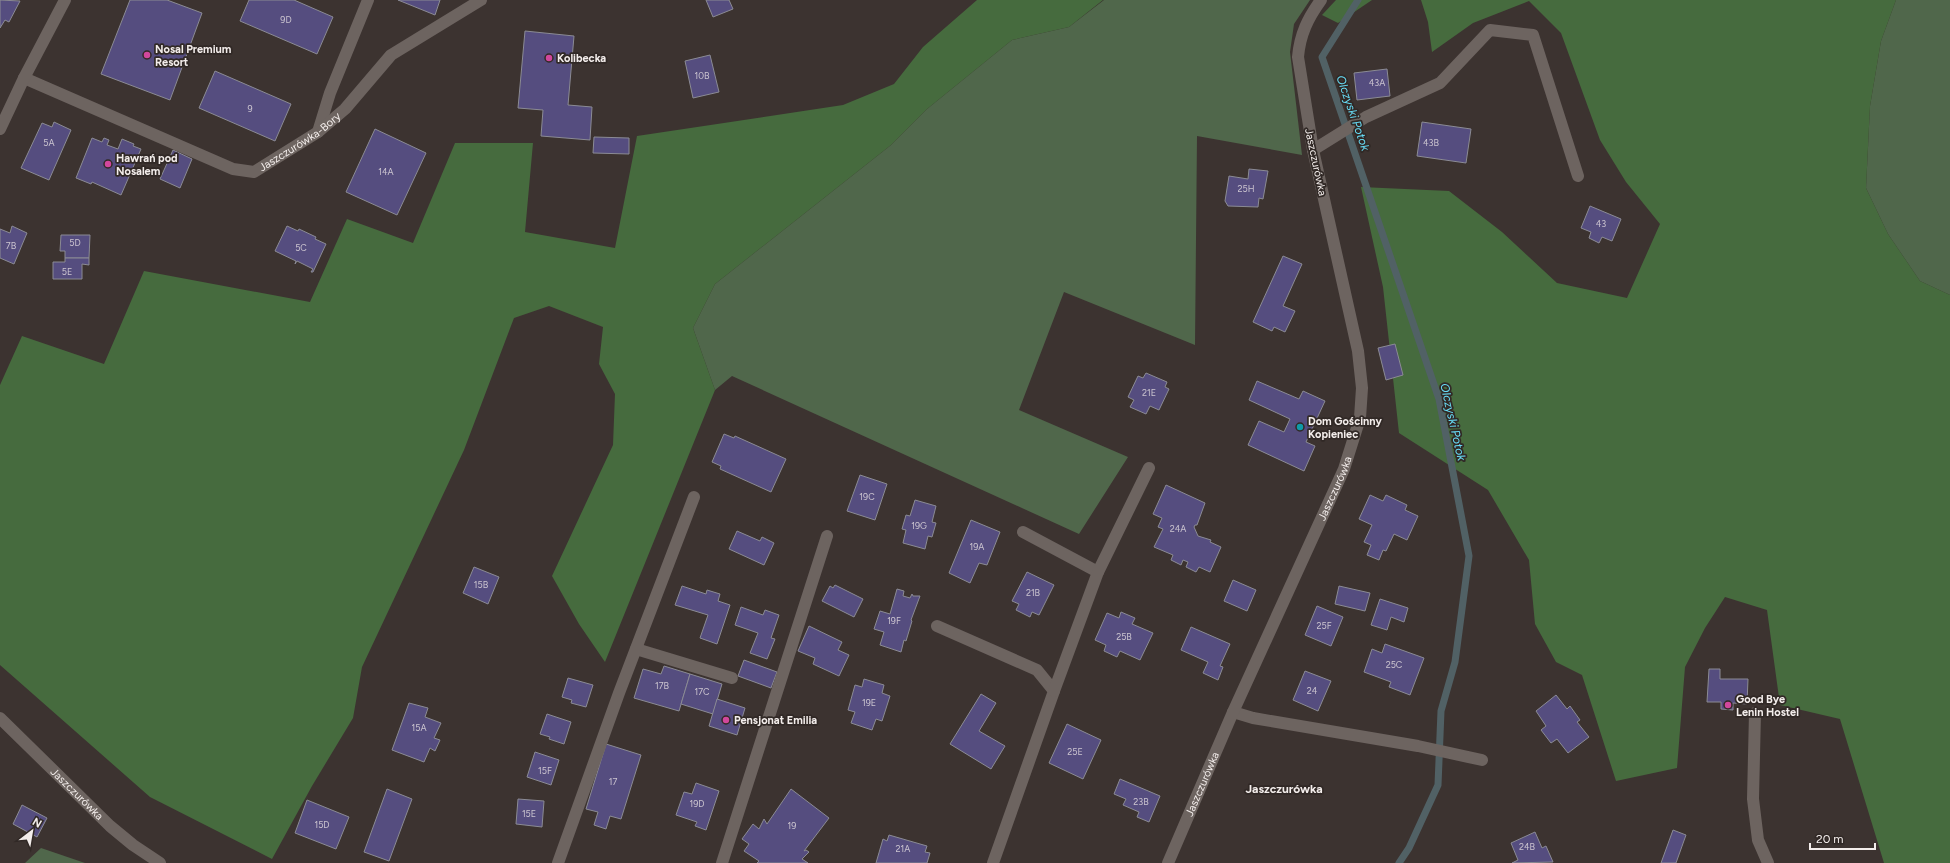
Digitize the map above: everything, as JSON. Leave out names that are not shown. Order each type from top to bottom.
[{"type":"street","points":[[0,129],[24,78],[65,0]]},
{"type":"street","points":[[318,132],[330,93],[368,0]]},
{"type":"street","name":"Jaszczurówka-Bory","points":[[24,78],[233,168],[254,172],[318,132],[345,109],[391,55],[481,0]]},
{"type":"street","name":"Jaszczurówka","points":[[1168,863],[1233,712],[1344,469],[1360,418],[1362,388],[1358,351],[1313,150],[1298,57],[1299,42],[1307,21],[1321,0]]},
{"type":"street","points":[[1313,150],[1366,118],[1440,83],[1490,30],[1533,35],[1578,176]]},
{"type":"street","points":[[993,863],[1098,572],[1150,468]]},
{"type":"street","points":[[558,863],[636,649],[694,497]]},
{"type":"street","points":[[1023,532],[1098,572]]},
{"type":"street","points":[[722,863],[827,536]]},
{"type":"street","points":[[937,626],[1037,670],[1054,691]]},
{"type":"street","points":[[636,649],[732,678]]},
{"type":"street","points":[[1233,712],[1253,718],[1425,748],[1482,760]]},
{"type":"street","points":[[1755,713],[1753,799],[1758,840],[1768,863]]},
{"type":"street","name":"Jaszczurówka","points":[[0,718],[110,826],[132,845],[160,863]]},
{"type":"green space","points":[[977,0],[1103,0],[1069,27],[1012,40],[927,109],[891,145],[715,284],[693,328],[715,390],[605,662],[579,624],[552,576],[613,445],[615,394],[599,364],[603,327],[549,306],[514,318],[464,450],[362,667],[353,718],[312,786],[272,859],[150,797],[0,665],[0,385],[22,336],[104,364],[144,271],[310,302],[347,219],[413,243],[455,143],[533,143],[525,232],[615,248],[637,136],[843,105],[894,84],[923,47]]},
{"type":"green space","points":[[1104,0],[1310,0],[1294,24],[1290,52],[1302,155],[1197,136],[1195,345],[1064,292],[1019,410],[1128,457],[1079,534],[732,376],[715,390],[693,328],[715,284],[891,145],[927,109],[1012,40],[1069,27]]},
{"type":"green space","points":[[1336,0],[1372,0],[1338,23],[1322,15]]},
{"type":"green space","points":[[1421,0],[1896,0],[1881,41],[1870,106],[1866,188],[1888,234],[1920,281],[1950,295],[1950,863],[1884,863],[1840,719],[1780,705],[1767,610],[1725,597],[1705,628],[1685,667],[1677,768],[1616,781],[1582,675],[1556,662],[1535,624],[1529,560],[1488,490],[1399,433],[1383,287],[1361,187],[1449,191],[1502,232],[1557,283],[1627,298],[1660,224],[1626,182],[1600,140],[1561,33],[1529,1],[1473,23],[1432,52],[1428,22]]},
{"type":"green space","points":[[1896,0],[1950,0],[1950,295],[1920,281],[1888,234],[1866,188],[1870,106],[1881,41]]},
{"type":"green space","points":[[41,848],[85,863],[25,863]]},
{"type":"building","points":[[0,0],[20,1],[9,22],[5,20],[0,28]]},
{"type":"building","points":[[130,0],[167,0],[202,13],[170,100],[101,74]]},
{"type":"building","points":[[249,0],[294,0],[333,17],[317,54],[240,21]]},
{"type":"building","points":[[398,0],[440,0],[435,15]]},
{"type":"building","points":[[706,0],[729,0],[733,9],[713,17]]},
{"type":"building","points":[[525,31],[574,36],[568,105],[592,107],[590,140],[541,136],[543,110],[518,108]]},
{"type":"building","points":[[710,55],[719,92],[693,98],[685,61]]},
{"type":"building","points":[[1387,69],[1390,96],[1357,100],[1354,73]]},
{"type":"building","points":[[215,71],[291,104],[275,141],[199,108]]},
{"type":"building","points":[[54,122],[71,130],[49,180],[21,168],[42,123],[52,127]]},
{"type":"building","points":[[1422,122],[1471,129],[1466,163],[1417,156]]},
{"type":"building","points":[[375,129],[426,153],[397,215],[346,192]]},
{"type":"building","points":[[594,137],[629,138],[629,154],[593,153]]},
{"type":"building","name":"Hawrań pod Nosalem","points":[[92,138],[102,142],[104,138],[109,140],[107,145],[118,149],[122,139],[141,149],[121,195],[92,182],[91,184],[76,178]]},
{"type":"building","points":[[173,150],[192,159],[180,188],[160,179]]},
{"type":"building","points":[[1249,169],[1268,171],[1263,199],[1259,198],[1258,207],[1228,206],[1225,201],[1229,176],[1248,179]]},
{"type":"building","points":[[1590,206],[1621,219],[1612,241],[1602,237],[1599,243],[1589,238],[1591,232],[1581,228]]},
{"type":"building","points":[[12,226],[27,233],[14,264],[0,258],[0,229],[10,233]]},
{"type":"building","points":[[287,226],[298,231],[299,229],[316,237],[315,239],[326,244],[313,272],[311,272],[313,269],[297,261],[295,264],[296,261],[275,251]]},
{"type":"building","points":[[61,235],[90,235],[89,258],[65,258],[65,251],[60,251]]},
{"type":"building","points":[[1283,256],[1302,264],[1283,306],[1295,311],[1285,332],[1274,327],[1272,331],[1253,322]]},
{"type":"building","points":[[65,258],[89,258],[89,265],[82,264],[82,279],[53,279],[53,262],[65,262]]},
{"type":"building","points":[[1395,344],[1403,375],[1386,380],[1378,348]]},
{"type":"building","points":[[1146,373],[1167,382],[1165,387],[1169,389],[1159,410],[1150,406],[1146,414],[1130,407],[1134,400],[1128,397],[1138,376],[1143,378]]},
{"type":"building","name":"Dom Gościnny Kopieniec","points":[[1257,381],[1299,399],[1303,391],[1325,401],[1306,442],[1315,446],[1304,471],[1248,445],[1259,421],[1284,432],[1290,419],[1249,400]]},
{"type":"building","points":[[724,434],[734,438],[735,436],[786,459],[771,492],[720,469],[721,466],[712,462]]},
{"type":"building","points":[[860,475],[887,484],[875,520],[847,511]]},
{"type":"building","points":[[1166,485],[1205,503],[1197,525],[1194,527],[1198,536],[1211,540],[1210,542],[1221,547],[1210,572],[1199,567],[1196,572],[1186,567],[1188,562],[1183,560],[1181,565],[1171,560],[1173,555],[1154,547],[1163,529],[1158,527],[1162,518],[1153,514]]},
{"type":"building","points":[[1370,495],[1383,501],[1386,495],[1407,505],[1405,510],[1418,516],[1407,540],[1394,534],[1386,551],[1383,550],[1379,560],[1367,555],[1371,545],[1364,542],[1372,525],[1359,519]]},
{"type":"building","points":[[915,500],[936,506],[932,522],[936,523],[932,537],[928,536],[925,549],[903,543],[906,530],[902,529],[906,515],[910,516]]},
{"type":"building","points":[[971,520],[1000,532],[987,565],[979,563],[970,583],[949,573]]},
{"type":"building","points":[[737,531],[760,541],[762,537],[774,543],[764,565],[729,549]]},
{"type":"building","points":[[474,567],[499,577],[488,604],[463,593]]},
{"type":"building","points":[[1027,572],[1054,585],[1039,615],[1032,612],[1030,617],[1016,610],[1019,604],[1012,601]]},
{"type":"building","points":[[1233,580],[1256,590],[1247,611],[1224,601]]},
{"type":"building","points":[[835,585],[863,599],[854,617],[822,601],[830,586],[833,588]]},
{"type":"building","points":[[682,586],[706,594],[707,590],[720,594],[718,601],[730,605],[717,644],[700,638],[708,615],[675,605]]},
{"type":"building","points":[[1339,586],[1370,593],[1365,611],[1335,604]]},
{"type":"building","points":[[897,589],[904,591],[903,596],[910,598],[912,594],[913,596],[920,596],[911,620],[912,621],[906,641],[904,640],[901,652],[880,645],[884,632],[874,629],[880,611],[890,614]]},
{"type":"building","points":[[1380,599],[1408,608],[1404,622],[1391,617],[1387,630],[1371,625]]},
{"type":"building","points":[[1317,606],[1343,617],[1331,646],[1305,635]]},
{"type":"building","points":[[741,607],[763,615],[765,610],[779,615],[771,638],[775,639],[767,659],[750,653],[758,633],[735,625]]},
{"type":"building","points":[[1121,612],[1135,618],[1132,624],[1153,633],[1140,660],[1120,651],[1117,657],[1104,651],[1106,645],[1095,640],[1107,613],[1119,618]]},
{"type":"building","points":[[809,626],[842,642],[838,650],[849,655],[839,676],[813,664],[815,658],[798,651]]},
{"type":"building","points":[[1191,627],[1230,644],[1220,666],[1223,667],[1218,680],[1203,673],[1208,662],[1181,650]]},
{"type":"building","points":[[1385,644],[1424,658],[1410,695],[1389,687],[1391,682],[1364,672],[1372,649],[1382,653]]},
{"type":"building","points":[[744,660],[777,672],[771,688],[738,676]]},
{"type":"building","points":[[664,666],[690,674],[679,711],[634,698],[643,669],[661,674]]},
{"type":"building","points":[[1709,669],[1720,669],[1720,679],[1748,679],[1747,704],[1733,703],[1733,710],[1721,709],[1721,702],[1707,702]]},
{"type":"building","points":[[1305,671],[1331,681],[1318,711],[1293,700]]},
{"type":"building","points":[[690,674],[722,684],[713,714],[681,704]]},
{"type":"building","points":[[568,678],[593,685],[586,707],[571,703],[572,700],[562,697]]},
{"type":"building","points":[[864,679],[884,685],[882,693],[890,696],[882,721],[876,719],[872,730],[851,723],[855,712],[848,710],[855,685],[862,687]]},
{"type":"building","points":[[981,694],[996,703],[979,731],[1005,746],[991,769],[950,744]]},
{"type":"building","points":[[1556,695],[1567,709],[1570,706],[1580,720],[1577,722],[1589,737],[1568,753],[1557,739],[1551,743],[1541,730],[1546,726],[1536,711]]},
{"type":"building","name":"Pensjonat Emilia","points":[[717,699],[745,708],[737,735],[709,726]]},
{"type":"building","points":[[409,703],[428,708],[425,717],[441,723],[434,738],[440,740],[435,751],[430,748],[424,762],[392,750]]},
{"type":"building","points":[[547,714],[571,722],[564,744],[540,734]]},
{"type":"building","points":[[1067,724],[1101,740],[1083,779],[1049,763]]},
{"type":"building","points":[[606,744],[641,755],[621,819],[610,816],[606,829],[594,825],[598,812],[586,809]]},
{"type":"building","points":[[535,752],[559,760],[551,785],[527,777]]},
{"type":"building","points":[[1120,779],[1160,796],[1149,822],[1137,817],[1139,812],[1123,805],[1126,799],[1114,794]]},
{"type":"building","points":[[696,783],[719,791],[706,830],[695,826],[697,822],[676,815],[684,792],[692,794]]},
{"type":"building","points":[[387,789],[412,799],[389,861],[364,852]]},
{"type":"building","points":[[791,789],[829,818],[804,851],[806,850],[809,852],[802,859],[808,863],[757,863],[759,861],[744,851],[749,844],[742,839],[753,824],[759,829],[764,819],[767,824]]},
{"type":"building","points":[[518,799],[544,801],[542,827],[516,824]]},
{"type":"building","points":[[307,800],[349,817],[336,849],[295,833]]},
{"type":"building","points":[[22,805],[47,818],[37,837],[13,824]]},
{"type":"building","points":[[1673,830],[1686,835],[1676,863],[1661,863]]},
{"type":"building","points":[[1535,832],[1542,848],[1546,846],[1553,862],[1512,863],[1518,860],[1511,843]]},
{"type":"building","points":[[889,835],[927,846],[925,852],[930,853],[927,863],[876,863],[883,839],[887,841]]},
{"type":"waterway","name":"Olczyski Potok","points":[[1358,0],[1322,57],[1439,399],[1469,556],[1455,662],[1441,711],[1438,785],[1409,848],[1399,863]]},
{"type":"place","name":"Nosal Premium Resort","points":[[147,55]]},
{"type":"place","name":"Kolibecka","points":[[549,58]]},
{"type":"place","name":"Hawrań pod Nosalem","points":[[108,164]]},
{"type":"place","name":"Dom Gościnny Kopieniec","points":[[1300,427]]},
{"type":"place","name":"Good Bye Lenin Hostel","points":[[1728,705]]},
{"type":"place","name":"Pensjonat Emilia","points":[[726,720]]},
{"type":"district","name":"Jaszczurówka","points":[[1284,789]]}]
